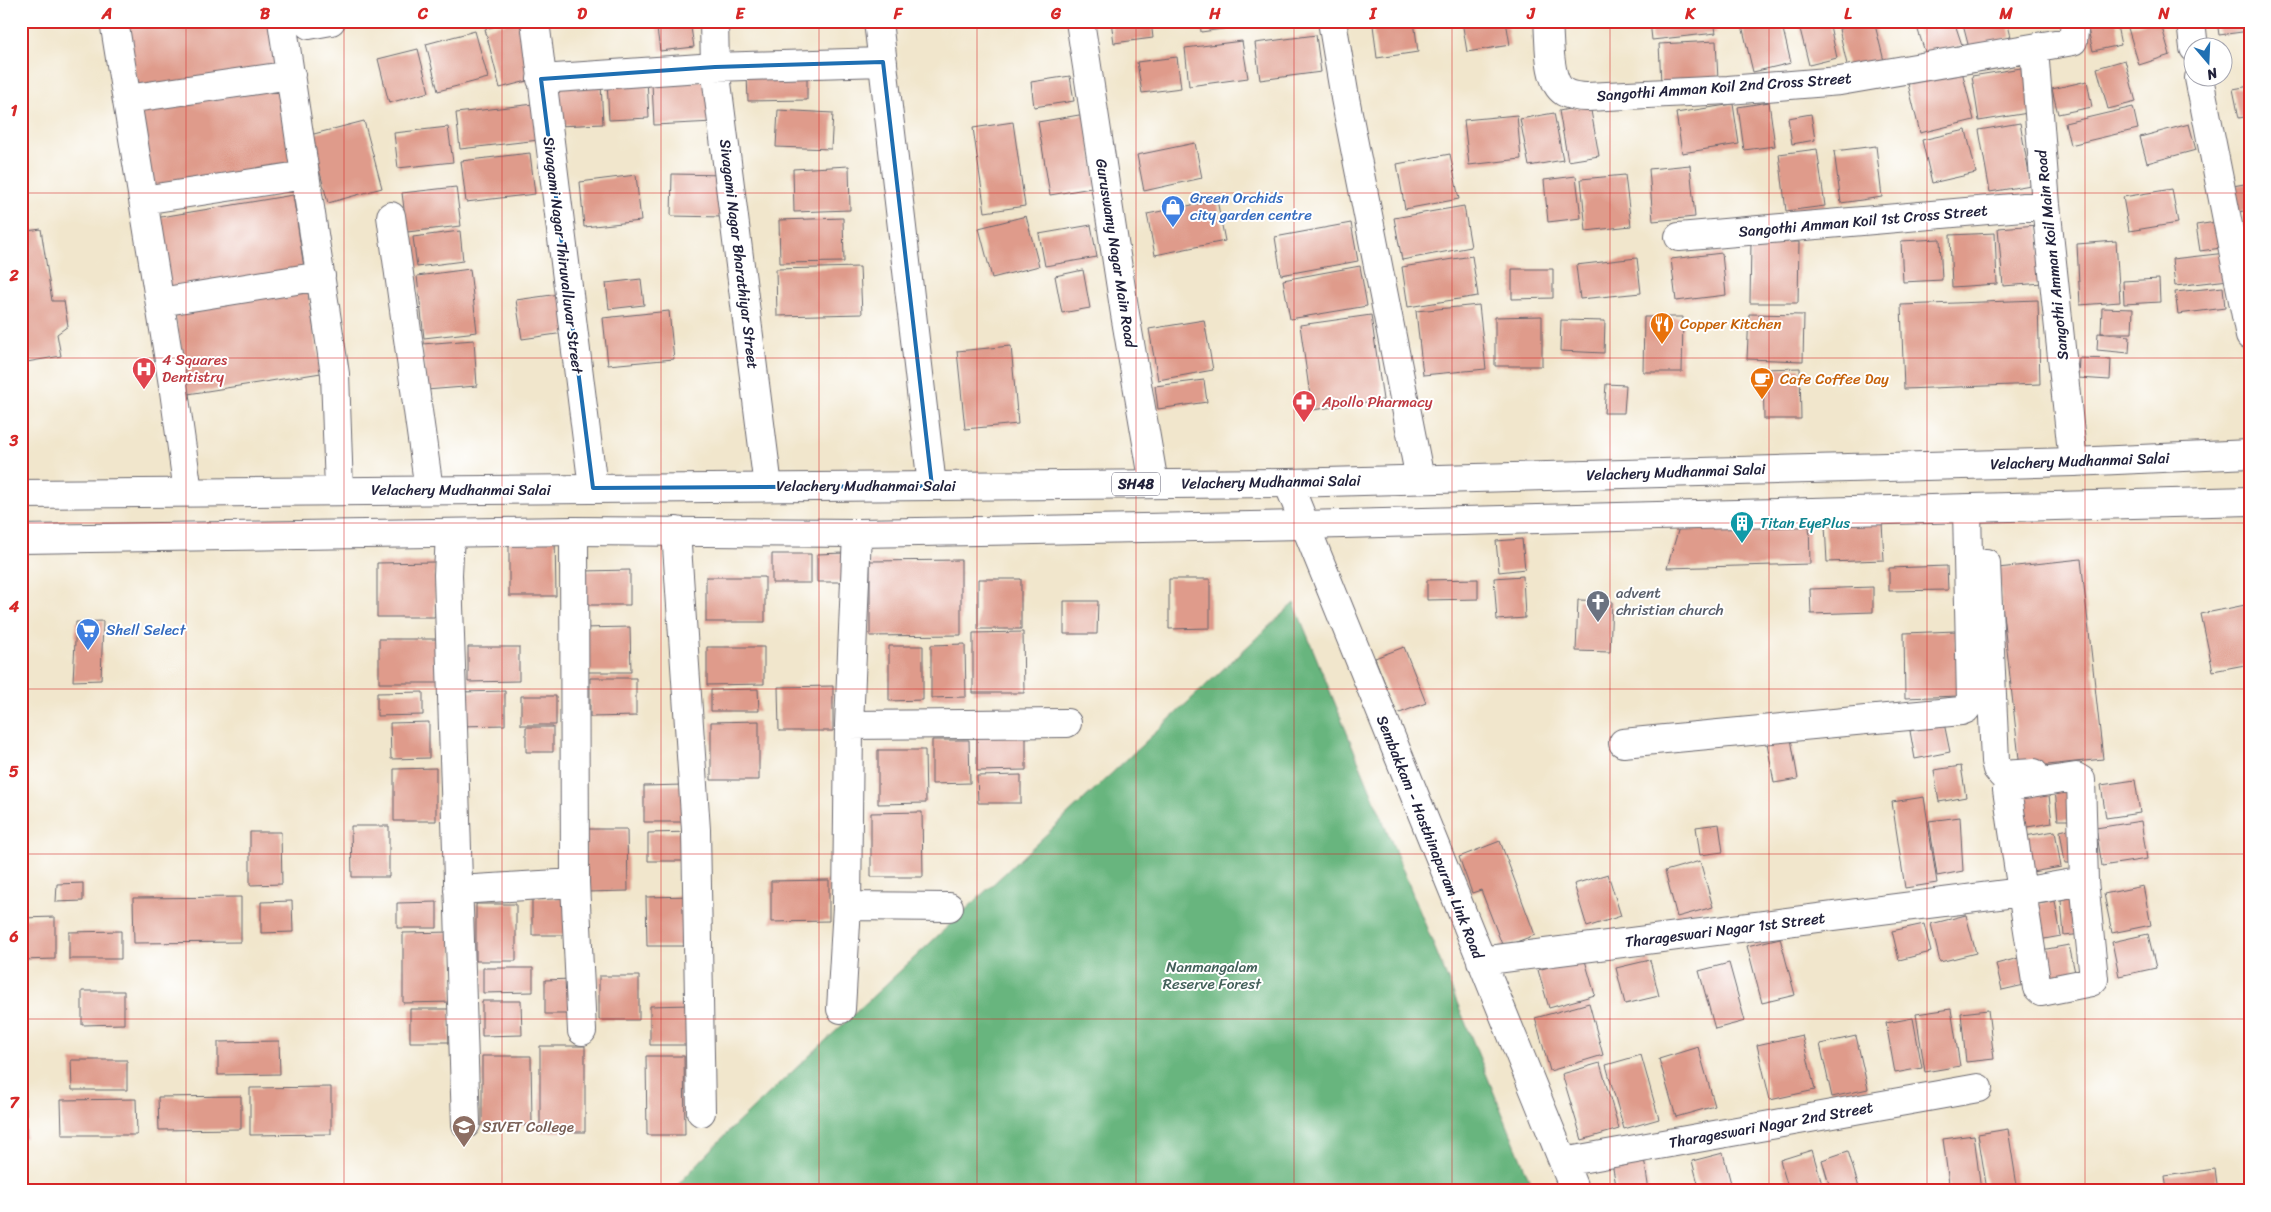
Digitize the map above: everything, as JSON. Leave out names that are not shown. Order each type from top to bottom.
[{"type":"street","points":[[114,21],[160,302],[188,492]]},
{"type":"street","name":"Sivagami Nagar Thiruvalluvar Street","points":[[535,21],[593,488]]},
{"type":"street","name":"Sivagami Nagar Bharathiyar Street","points":[[714,21],[715,67],[768,487]]},
{"type":"street","points":[[878,21],[932,486]]},
{"type":"street","name":"Guruswamy Nagar Main Road","points":[[1080,21],[1125,314],[1154,484]]},
{"type":"street","points":[[1332,21],[1346,108],[1420,479]]},
{"type":"street","name":"Sangothi Amman Koil 2nd Cross Street","points":[[1548,21],[1555,82],[1562,91],[1573,96],[1587,97],[1728,90],[1840,81],[2073,41],[2075,21]]},
{"type":"street","points":[[2190,21],[2193,38]]},
{"type":"street","points":[[308,22],[291,76],[335,374],[339,490]]},
{"type":"street","name":"Sangothi Amman Koil Main Road","points":[[2034,49],[2046,205],[2073,462]]},
{"type":"street","points":[[541,79],[715,67],[883,62]]},
{"type":"street","points":[[127,100],[291,76]]},
{"type":"street","points":[[2201,88],[2250,336]]},
{"type":"street","points":[[143,200],[305,175]]},
{"type":"street","name":"Sangothi Amman Koil 1st Cross Street","points":[[1679,237],[2046,205]]},
{"type":"street","points":[[390,216],[429,490]]},
{"type":"street","points":[[160,302],[321,276]]},
{"type":"street","name":"Velachery Mudhanmai Salai","points":[[21,494],[1288,483],[2073,462],[2250,454]]},
{"type":"street","name":"Sembakkam - Hasthinapuram Link Road","points":[[1288,483],[1575,1191]]},
{"type":"street","points":[[21,539],[574,531],[857,533],[1304,525],[2250,501]]},
{"type":"street","points":[[1623,743],[1966,709],[1970,701],[1975,509]]},
{"type":"street","points":[[1975,509],[1997,769],[2002,775],[2009,776],[2066,770]]},
{"type":"street","points":[[574,531],[575,883],[582,1031]]},
{"type":"street","points":[[676,531],[696,830],[701,1112]]},
{"type":"street","points":[[450,533],[448,575],[466,1124]]},
{"type":"street","points":[[841,1008],[848,906],[849,725],[857,533]]},
{"type":"street","points":[[849,725],[1067,723]]},
{"type":"street","points":[[2076,777],[2081,780],[2084,881],[2094,978],[2091,982],[2041,992],[2037,988],[2022,892],[2007,790],[2011,787],[2076,777]]},
{"type":"street","name":"Tharageswari Nagar 1st Street","points":[[1481,962],[2022,892],[2084,881]]},
{"type":"street","points":[[458,890],[575,883]]},
{"type":"street","points":[[848,906],[949,907]]},
{"type":"street","name":"Tharageswari Nagar 2nd Street","points":[[1563,1162],[1978,1088]]},
{"type":"highlighted area","points":[[883,62],[932,486],[593,488],[541,79],[715,67]]},
{"type":"green space","name":"Nanmangalam Reserve Forest","points":[[1294,603],[1534,1191],[672,1191],[731,1129]]},
{"type":"building","points":[[127,21],[277,21],[284,69],[138,93]]},
{"type":"building","points":[[519,21],[535,79],[500,88],[485,29]]},
{"type":"building","points":[[656,21],[690,21],[694,47],[660,51]]},
{"type":"building","points":[[1111,21],[1151,21],[1153,38],[1114,43]]},
{"type":"building","points":[[1200,21],[1236,21],[1237,27],[1201,32]]},
{"type":"building","points":[[1398,21],[1414,21],[1418,52],[1377,58],[1373,25]]},
{"type":"building","points":[[1462,21],[1506,21],[1510,45],[1467,52]]},
{"type":"building","points":[[1650,21],[1714,21],[1716,33],[1652,40]]},
{"type":"building","points":[[1741,21],[1781,21],[1791,63],[1753,72]]},
{"type":"building","points":[[1798,21],[1829,21],[1837,58],[1809,65]]},
{"type":"building","points":[[1874,21],[1884,61],[1848,69],[1839,29]]},
{"type":"building","points":[[1915,21],[1954,21],[1962,45],[1926,55]]},
{"type":"building","points":[[1962,21],[2007,21],[2011,37],[1969,48]]},
{"type":"building","points":[[2086,21],[2116,21],[2121,45],[2093,51]]},
{"type":"building","points":[[2149,21],[2160,21],[2170,55],[2139,65],[2128,28]]},
{"type":"building","points":[[2217,21],[2250,21],[2250,31],[2219,35]]},
{"type":"building","points":[[475,31],[488,78],[438,91],[426,44]]},
{"type":"building","points":[[1316,35],[1321,72],[1260,80],[1255,43]]},
{"type":"building","points":[[1242,41],[1248,78],[1189,86],[1185,48]]},
{"type":"building","points":[[1716,41],[1718,80],[1661,83],[1659,44]]},
{"type":"building","points":[[418,49],[429,92],[389,103],[378,59]]},
{"type":"building","points":[[1177,57],[1181,88],[1142,93],[1137,62]]},
{"type":"building","points":[[2125,60],[2136,102],[2108,109],[2097,68]]},
{"type":"building","points":[[2027,67],[2034,112],[1979,121],[1972,76]]},
{"type":"building","points":[[1962,71],[1974,120],[1920,133],[1908,84]]},
{"type":"building","points":[[807,74],[807,100],[748,101],[747,75]]},
{"type":"building","points":[[1070,76],[1074,101],[1034,107],[1031,82]]},
{"type":"building","points":[[647,79],[649,118],[609,120],[607,81]]},
{"type":"building","points":[[711,80],[714,122],[654,125],[652,83]]},
{"type":"building","points":[[2087,81],[2092,107],[2058,114],[2052,89]]},
{"type":"building","points":[[601,83],[603,124],[558,126],[557,85]]},
{"type":"building","points":[[2250,86],[2250,116],[2239,118],[2233,89]]},
{"type":"building","points":[[279,87],[292,169],[152,191],[139,110]]},
{"type":"building","points":[[1769,102],[1775,146],[1744,150],[1738,107]]},
{"type":"building","points":[[534,104],[539,140],[460,149],[456,113]]},
{"type":"building","points":[[1733,104],[1739,144],[1682,153],[1676,113]]},
{"type":"building","points":[[1590,105],[1599,156],[1568,161],[1559,111]]},
{"type":"building","points":[[2133,107],[2138,129],[2070,145],[2065,123]]},
{"type":"building","points":[[778,110],[833,113],[831,149],[776,147]]},
{"type":"building","points":[[1554,113],[1563,160],[1529,166],[1520,119]]},
{"type":"building","points":[[1085,114],[1097,187],[1050,195],[1038,122]]},
{"type":"building","points":[[1811,114],[1815,140],[1792,144],[1788,118]]},
{"type":"building","points":[[1517,115],[1521,159],[1469,165],[1464,120]]},
{"type":"building","points":[[364,121],[382,188],[328,203],[310,135]]},
{"type":"building","points":[[1013,122],[1025,206],[985,212],[973,128]]},
{"type":"building","points":[[2020,123],[2031,185],[1990,192],[1979,130]]},
{"type":"building","points":[[2189,124],[2196,150],[2147,163],[2140,137]]},
{"type":"building","points":[[448,127],[453,162],[398,168],[394,133]]},
{"type":"building","points":[[1966,130],[1976,173],[1932,183],[1922,140]]},
{"type":"building","points":[[1195,143],[1202,178],[1144,191],[1137,155]]},
{"type":"building","points":[[1876,146],[1882,197],[1841,203],[1834,151]]},
{"type":"building","points":[[1817,149],[1825,206],[1786,211],[1779,154]]},
{"type":"building","points":[[530,153],[535,194],[466,202],[461,161]]},
{"type":"building","points":[[1450,154],[1459,199],[1405,209],[1397,164]]},
{"type":"building","points":[[1690,165],[1695,217],[1653,221],[1649,169]]},
{"type":"building","points":[[849,166],[850,210],[794,212],[793,169]]},
{"type":"building","points":[[672,174],[725,175],[724,217],[671,216]]},
{"type":"building","points":[[636,175],[641,221],[584,227],[580,182]]},
{"type":"building","points":[[1625,175],[1631,226],[1586,231],[1581,179]]},
{"type":"building","points":[[1576,176],[1581,218],[1548,222],[1544,180]]},
{"type":"building","points":[[2250,183],[2250,210],[2232,213],[2227,187]]},
{"type":"building","points":[[456,187],[461,226],[407,232],[402,193]]},
{"type":"building","points":[[2172,189],[2178,223],[2129,231],[2123,197]]},
{"type":"building","points":[[293,195],[305,274],[168,296],[155,218]]},
{"type":"building","points":[[1217,200],[1225,241],[1155,255],[1147,214]]},
{"type":"building","points":[[1464,206],[1471,247],[1402,260],[1394,218]]},
{"type":"building","points":[[2250,214],[2250,239],[2249,239],[2244,216]]},
{"type":"building","points":[[1026,216],[1039,266],[992,278],[979,228]]},
{"type":"building","points":[[843,218],[844,262],[780,263],[779,220]]},
{"type":"building","points":[[2223,221],[2228,247],[2200,251],[2196,225]]},
{"type":"building","points":[[1351,223],[1358,261],[1281,275],[1275,237]]},
{"type":"building","points":[[1091,225],[1097,257],[1045,266],[1039,234]]},
{"type":"building","points":[[2038,225],[2043,283],[2003,286],[1998,228]]},
{"type":"building","points":[[41,229],[52,301],[64,301],[68,326],[57,334],[61,356],[21,363],[21,232]]},
{"type":"building","points":[[460,231],[463,261],[417,267],[413,237]]},
{"type":"building","points":[[1995,233],[1997,284],[1952,287],[1950,235]]},
{"type":"building","points":[[1940,239],[1942,280],[1903,282],[1901,241]]},
{"type":"building","points":[[2116,241],[2120,302],[2080,305],[2077,244]]},
{"type":"building","points":[[1751,242],[1799,242],[1798,303],[1750,303]]},
{"type":"building","points":[[1722,253],[1726,295],[1676,301],[1671,259]]},
{"type":"building","points":[[2226,253],[2229,280],[2175,286],[2172,259]]},
{"type":"building","points":[[1472,256],[1478,296],[1408,307],[1402,267]]},
{"type":"building","points":[[1637,258],[1641,293],[1580,299],[1576,265]]},
{"type":"building","points":[[1360,266],[1367,306],[1290,319],[1283,280]]},
{"type":"building","points":[[860,267],[862,314],[777,316],[776,269]]},
{"type":"building","points":[[470,269],[477,332],[424,338],[417,276]]},
{"type":"building","points":[[1512,269],[1553,269],[1553,298],[1512,299]]},
{"type":"building","points":[[1083,270],[1090,308],[1062,313],[1055,276]]},
{"type":"building","points":[[641,279],[644,305],[609,309],[606,283]]},
{"type":"building","points":[[2159,279],[2160,302],[2124,304],[2123,281]]},
{"type":"building","points":[[307,286],[321,373],[188,394],[174,308]]},
{"type":"building","points":[[2223,287],[2225,308],[2178,314],[2175,292]]},
{"type":"building","points":[[566,293],[571,332],[522,339],[516,300]]},
{"type":"building","points":[[2038,300],[2040,384],[1904,389],[1901,305]]},
{"type":"building","points":[[1479,305],[1486,369],[1423,375],[1416,311]]},
{"type":"building","points":[[2102,308],[2133,309],[2132,333],[2101,333]]},
{"type":"building","points":[[669,311],[674,359],[608,365],[603,318]]},
{"type":"building","points":[[1749,314],[1804,315],[1803,361],[1747,359]]},
{"type":"building","points":[[1371,315],[1383,400],[1312,410],[1300,325]]},
{"type":"building","points":[[1542,316],[1542,366],[1495,366],[1495,317]]},
{"type":"building","points":[[1644,317],[1683,317],[1682,372],[1643,372]]},
{"type":"building","points":[[1204,320],[1213,370],[1158,380],[1149,329]]},
{"type":"building","points":[[1561,320],[1605,321],[1604,353],[1560,351]]},
{"type":"building","points":[[2098,333],[2130,336],[2129,353],[2097,350]]},
{"type":"building","points":[[474,340],[477,386],[426,390],[422,344]]},
{"type":"building","points":[[1011,346],[1018,424],[965,429],[957,351]]},
{"type":"building","points":[[2079,358],[2111,359],[2110,380],[2078,378]]},
{"type":"building","points":[[1800,368],[1801,419],[1764,419],[1763,369]]},
{"type":"building","points":[[1204,380],[1207,402],[1158,409],[1155,386]]},
{"type":"building","points":[[1606,384],[1626,385],[1624,413],[1604,413]]},
{"type":"building","name":"Titan EyePlus","points":[[1809,519],[1810,564],[1667,568],[1680,524]]},
{"type":"building","points":[[1882,522],[1884,560],[1827,562],[1825,525]]},
{"type":"building","points":[[555,536],[556,596],[509,596],[509,537]]},
{"type":"building","points":[[1522,539],[1525,569],[1499,572],[1496,541]]},
{"type":"building","points":[[844,553],[844,582],[817,582],[817,554]]},
{"type":"building","points":[[772,554],[811,554],[811,583],[772,583]]},
{"type":"building","points":[[2081,559],[2103,759],[2020,768],[1998,568]]},
{"type":"building","points":[[961,560],[961,635],[870,636],[870,561]]},
{"type":"building","points":[[435,562],[435,617],[377,617],[377,563]]},
{"type":"building","points":[[1947,566],[1948,590],[1889,591],[1889,568]]},
{"type":"building","points":[[630,570],[630,605],[584,605],[584,571]]},
{"type":"building","points":[[1523,576],[1525,618],[1497,620],[1494,578]]},
{"type":"building","points":[[706,577],[765,577],[765,622],[706,622]]},
{"type":"building","points":[[978,579],[1021,579],[1021,629],[978,629]]},
{"type":"building","points":[[1169,579],[1210,579],[1210,628],[1169,629]]},
{"type":"building","points":[[1478,579],[1478,599],[1427,600],[1427,580]]},
{"type":"building","points":[[1873,587],[1873,612],[1811,614],[1810,589]]},
{"type":"building","points":[[1578,600],[1612,601],[1610,652],[1576,651]]},
{"type":"building","points":[[1064,601],[1098,601],[1097,634],[1064,634]]},
{"type":"building","points":[[2250,604],[2250,664],[2213,671],[2201,614]]},
{"type":"building","name":"Shell Select","points":[[103,621],[101,680],[73,681],[76,622]]},
{"type":"building","points":[[630,627],[631,672],[582,672],[582,628]]},
{"type":"building","points":[[1956,631],[1958,696],[1905,698],[1904,633]]},
{"type":"building","points":[[1023,632],[1024,693],[973,693],[973,633]]},
{"type":"building","points":[[379,639],[439,639],[440,683],[379,683]]},
{"type":"building","points":[[965,644],[966,697],[931,698],[931,645]]},
{"type":"building","points":[[889,646],[923,646],[923,700],[889,701]]},
{"type":"building","points":[[468,647],[519,647],[519,681],[468,682]]},
{"type":"building","points":[[707,647],[764,647],[764,684],[707,685]]},
{"type":"building","points":[[1404,647],[1426,703],[1397,714],[1375,658]]},
{"type":"building","points":[[590,678],[636,678],[636,716],[590,717]]},
{"type":"building","points":[[833,686],[833,731],[779,731],[778,687]]},
{"type":"building","points":[[758,689],[759,711],[711,711],[711,690]]},
{"type":"building","points":[[505,691],[505,725],[460,726],[459,692]]},
{"type":"building","points":[[423,692],[423,715],[377,716],[377,693]]},
{"type":"building","points":[[521,696],[556,696],[556,725],[521,725]]},
{"type":"building","points":[[759,721],[759,780],[711,780],[711,722]]},
{"type":"building","points":[[429,722],[429,758],[391,759],[390,723]]},
{"type":"building","points":[[1944,723],[1950,752],[1915,759],[1910,731]]},
{"type":"building","points":[[526,727],[553,727],[553,752],[526,752]]},
{"type":"building","points":[[1026,733],[1026,770],[977,771],[977,734]]},
{"type":"building","points":[[1790,733],[1798,779],[1774,783],[1766,737]]},
{"type":"building","points":[[932,740],[969,740],[970,783],[932,784]]},
{"type":"building","points":[[878,750],[925,750],[926,803],[878,804]]},
{"type":"building","points":[[1961,766],[1966,797],[1939,802],[1934,770]]},
{"type":"building","points":[[436,768],[436,821],[394,821],[394,769]]},
{"type":"building","points":[[1021,775],[1021,803],[978,803],[977,776]]},
{"type":"building","points":[[2135,780],[2140,813],[2106,818],[2101,785]]},
{"type":"building","points":[[683,785],[683,822],[644,822],[644,786]]},
{"type":"building","points":[[2048,786],[2052,823],[2021,828],[2016,790]]},
{"type":"building","points":[[2070,786],[2074,820],[2058,820],[2055,790]]},
{"type":"building","points":[[1924,797],[1937,883],[1905,888],[1892,802]]},
{"type":"building","points":[[922,812],[923,877],[871,877],[871,813]]},
{"type":"building","points":[[1960,817],[1963,871],[1937,876],[1929,821]]},
{"type":"building","points":[[2141,821],[2147,859],[2102,866],[2096,828]]},
{"type":"building","points":[[1719,824],[1723,852],[1700,855],[1696,827]]},
{"type":"building","points":[[351,826],[389,826],[389,877],[352,877]]},
{"type":"building","points":[[2073,828],[2077,863],[2065,863],[2060,831]]},
{"type":"building","points":[[585,829],[627,829],[628,891],[586,892]]},
{"type":"building","points":[[2055,831],[2061,867],[2026,873],[2019,837]]},
{"type":"building","points":[[250,832],[281,832],[282,884],[250,885]]},
{"type":"building","points":[[693,832],[693,861],[648,861],[648,833]]},
{"type":"building","points":[[1500,841],[1535,935],[1503,947],[1481,890],[1472,893],[1459,857]]},
{"type":"building","points":[[1700,861],[1713,907],[1677,917],[1665,871]]},
{"type":"building","points":[[1608,874],[1621,916],[1587,927],[1574,884]]},
{"type":"building","points":[[829,880],[829,921],[771,922],[771,881]]},
{"type":"building","points":[[83,883],[83,901],[56,902],[57,884]]},
{"type":"building","points":[[2143,886],[2151,925],[2112,933],[2104,894]]},
{"type":"building","points":[[693,896],[693,946],[647,946],[646,897]]},
{"type":"building","points":[[2079,896],[2083,934],[2064,936],[2061,900]]},
{"type":"building","points":[[241,897],[241,942],[134,943],[133,898]]},
{"type":"building","points":[[532,898],[569,898],[569,935],[532,935]]},
{"type":"building","points":[[292,901],[293,932],[261,933],[261,902]]},
{"type":"building","points":[[2055,901],[2061,936],[2033,941],[2028,906]]},
{"type":"building","points":[[437,902],[437,928],[397,928],[397,903]]},
{"type":"building","points":[[476,904],[516,904],[516,961],[476,961]]},
{"type":"building","points":[[1966,915],[1976,953],[1940,962],[1931,924]]},
{"type":"building","points":[[55,917],[55,959],[21,960],[21,918]]},
{"type":"building","points":[[1924,924],[1931,952],[1899,960],[1892,931]]},
{"type":"building","points":[[121,931],[121,959],[69,959],[69,932]]},
{"type":"building","points":[[452,932],[452,1002],[403,1003],[403,933]]},
{"type":"building","points":[[2148,934],[2156,968],[2119,976],[2112,942]]},
{"type":"building","points":[[1780,938],[1795,995],[1762,1003],[1747,946]]},
{"type":"building","points":[[2069,945],[2076,977],[2043,983],[2036,951]]},
{"type":"building","points":[[2026,956],[2033,983],[2002,990],[1996,964]]},
{"type":"building","points":[[1584,957],[1595,995],[1549,1008],[1538,970]]},
{"type":"building","points":[[1650,960],[1659,996],[1625,1004],[1616,968]]},
{"type":"building","points":[[1729,963],[1745,1021],[1715,1029],[1699,971]]},
{"type":"building","points":[[483,968],[533,968],[533,992],[483,993]]},
{"type":"building","points":[[599,976],[639,976],[639,1020],[599,1020]]},
{"type":"building","points":[[572,979],[572,1014],[545,1014],[545,980]]},
{"type":"building","points":[[82,991],[124,991],[124,1024],[82,1025]]},
{"type":"building","points":[[482,1001],[521,1001],[522,1035],[482,1036]]},
{"type":"building","points":[[1589,1003],[1603,1055],[1550,1071],[1535,1018]]},
{"type":"building","points":[[690,1005],[690,1045],[650,1045],[650,1006]]},
{"type":"building","points":[[410,1009],[450,1009],[450,1042],[410,1042]]},
{"type":"building","points":[[1951,1009],[1960,1066],[1925,1072],[1916,1014]]},
{"type":"building","points":[[1988,1010],[1994,1059],[1966,1062],[1961,1013]]},
{"type":"building","points":[[1913,1018],[1922,1068],[1895,1073],[1886,1023]]},
{"type":"building","points":[[1802,1035],[1815,1090],[1770,1100],[1757,1045]]},
{"type":"building","points":[[1856,1036],[1868,1089],[1832,1097],[1820,1044]]},
{"type":"building","points":[[279,1041],[280,1074],[218,1075],[218,1042]]},
{"type":"building","points":[[540,1046],[585,1046],[585,1132],[540,1132]]},
{"type":"building","points":[[1698,1047],[1715,1106],[1676,1117],[1659,1059]]},
{"type":"building","points":[[1641,1055],[1659,1119],[1624,1129],[1606,1065]]},
{"type":"building","points":[[482,1056],[531,1056],[532,1125],[482,1126]]},
{"type":"building","points":[[646,1056],[684,1056],[685,1135],[647,1135]]},
{"type":"building","points":[[71,1060],[127,1060],[127,1090],[72,1090]]},
{"type":"building","points":[[1600,1063],[1619,1129],[1582,1140],[1562,1074]]},
{"type":"building","points":[[331,1087],[331,1134],[250,1135],[250,1088]]},
{"type":"building","points":[[241,1096],[241,1129],[159,1130],[158,1097]]},
{"type":"building","points":[[136,1099],[137,1135],[62,1135],[61,1100]]},
{"type":"building","points":[[21,1108],[26,1108],[26,1138],[21,1138]]},
{"type":"building","points":[[2008,1129],[2017,1186],[1987,1190],[1978,1134]]},
{"type":"building","points":[[1974,1135],[1981,1191],[1950,1191],[1943,1139]]},
{"type":"building","points":[[1812,1150],[1824,1191],[1789,1191],[1780,1160]]},
{"type":"building","points":[[1848,1151],[1860,1191],[1831,1191],[1822,1160]]},
{"type":"building","points":[[1723,1153],[1733,1191],[1700,1191],[1692,1161]]},
{"type":"building","points":[[1644,1158],[1649,1191],[1617,1191],[1612,1163]]},
{"type":"building","points":[[2215,1169],[2218,1191],[2167,1191],[2165,1176]]},
{"type":"place","name":"Green Orchids city garden centre","points":[[1173,228]]},
{"type":"place","name":"Copper Kitchen","points":[[1662,345]]},
{"type":"place","name":"4 Squares Dentistry","points":[[144,390]]},
{"type":"place","name":"Cafe Coffee Day","points":[[1762,400]]},
{"type":"place","name":"Apollo Pharmacy","points":[[1304,423]]},
{"type":"place","name":"Titan EyePlus","points":[[1742,544]]},
{"type":"place","name":"advent christian church","points":[[1598,623]]},
{"type":"place","name":"Shell Select","points":[[88,651]]},
{"type":"place","name":"SIVET College","points":[[464,1148]]}]
